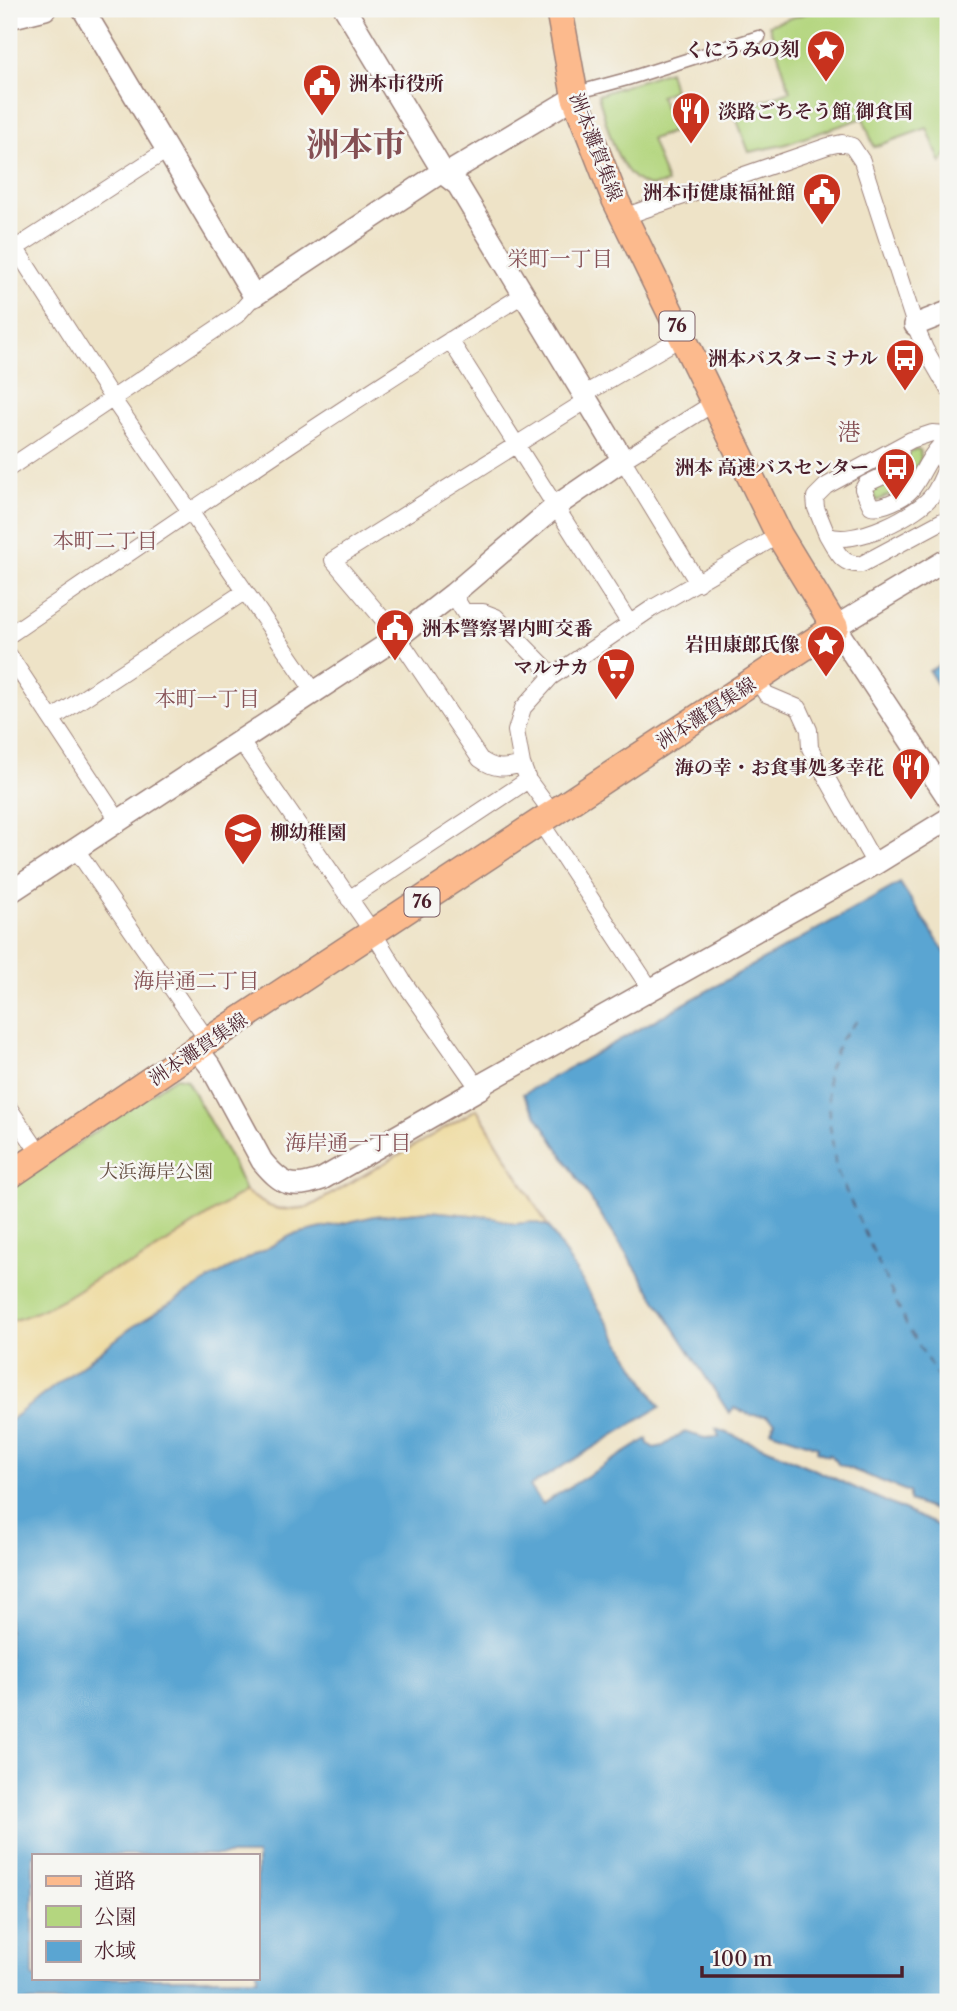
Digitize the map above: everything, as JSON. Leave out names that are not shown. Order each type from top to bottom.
[{"type":"main road","name":"洲本灘賀集線","points":[[9,1175],[835,627],[779,535],[606,180],[559,9]]},
{"type":"street","points":[[9,18],[45,9]]},
{"type":"street","points":[[83,9],[254,296]]},
{"type":"street","points":[[345,9],[444,173],[458,185],[698,583]]},
{"type":"street","points":[[9,468],[237,315],[254,296],[444,173],[583,93],[759,37]]},
{"type":"street","points":[[623,217],[828,145],[842,143],[852,146],[862,161],[915,325],[925,349],[948,389]]},
{"type":"street","points":[[167,150],[12,243],[112,398],[313,690]]},
{"type":"street","points":[[9,635],[191,511],[523,295]]},
{"type":"street","points":[[915,325],[948,312]]},
{"type":"street","points":[[522,764],[505,769],[492,768],[480,759],[398,637],[333,561],[682,337]]},
{"type":"street","points":[[450,340],[630,624]]},
{"type":"street","points":[[9,892],[313,690],[398,637],[556,506],[714,403]]},
{"type":"street","points":[[946,443],[932,433],[901,446],[825,486],[815,497],[816,508],[827,535],[842,559],[852,565],[862,564],[948,518]]},
{"type":"street","points":[[901,446],[898,469],[866,484],[863,489],[871,506],[879,508],[910,492],[927,460],[946,443]]},
{"type":"street","points":[[827,535],[849,539],[865,535],[920,508],[934,493],[946,469],[946,443]]},
{"type":"street","points":[[651,990],[547,819],[522,764],[516,731],[518,720],[523,708],[551,677],[652,609],[779,535]]},
{"type":"street","points":[[948,559],[835,627],[948,798]]},
{"type":"street","points":[[52,719],[244,592]]},
{"type":"street","points":[[453,594],[464,612],[483,612],[496,617],[547,669],[551,677]]},
{"type":"street","points":[[9,655],[118,820]]},
{"type":"street","points":[[757,679],[766,694],[799,708],[809,730],[810,748],[875,864]]},
{"type":"street","points":[[239,739],[374,934],[402,981],[479,1089]]},
{"type":"street","points":[[349,900],[528,780]]},
{"type":"street","points":[[75,848],[203,1045],[211,1067],[262,1161],[273,1174],[288,1184],[303,1186],[321,1179],[479,1089],[486,1082],[875,864],[948,819]]},
{"type":"street","points":[[9,1108],[40,1154]]},
{"type":"green space","points":[[819,9],[948,9],[948,153],[941,163],[927,128],[874,147],[863,118],[783,145],[749,152],[734,112],[790,91],[769,25]]},
{"type":"green space","points":[[669,71],[674,90],[660,96],[673,132],[651,139],[667,183],[651,186],[639,182],[622,162],[615,149],[598,95]]},
{"type":"green space","points":[[920,450],[921,459],[905,487],[877,501],[870,489],[907,453]]},
{"type":"green space","name":"大浜海岸公園","points":[[176,1077],[186,1079],[245,1191],[134,1264],[105,1274],[51,1305],[9,1322],[9,1190]]},
{"type":"sand","points":[[477,1109],[548,1226],[533,1222],[514,1224],[491,1217],[430,1211],[375,1216],[292,1235],[215,1276],[131,1328],[9,1421],[9,1322],[65,1298],[105,1274],[134,1264],[245,1191],[275,1208],[309,1207]]},
{"type":"water","points":[[948,660],[948,701],[929,671]]},
{"type":"water","points":[[900,883],[948,957],[948,1515],[909,1501],[909,1492],[838,1464],[829,1454],[828,1456],[817,1451],[818,1447],[771,1431],[775,1422],[767,1416],[752,1415],[734,1408],[729,1413],[523,1094]]},
{"type":"water","points":[[430,1211],[491,1217],[514,1224],[533,1222],[548,1226],[660,1407],[530,1486],[542,1504],[647,1439],[648,1444],[654,1448],[663,1446],[684,1432],[705,1438],[719,1437],[716,1429],[776,1452],[948,1530],[948,2002],[9,2002],[9,1421],[131,1328],[215,1276],[292,1235],[375,1216]]},
{"type":"ferry route","points":[[857,1021],[841,1039],[827,1073],[829,1118],[836,1169],[906,1324],[948,1394]]},
{"type":"place","name":"くにうみの刻","points":[[826,83]]},
{"type":"place","name":"洲本市役所","points":[[322,117]]},
{"type":"place","name":"淡路ごちそう館 御食国","points":[[691,145]]},
{"type":"place","name":"洲本市健康福祉館","points":[[822,226]]},
{"type":"place","name":"洲本バスターミナル","points":[[905,392]]},
{"type":"place","name":"洲本 高速バスセンター","points":[[896,501]]},
{"type":"place","name":"洲本警察署内町交番","points":[[395,662]]},
{"type":"place","name":"岩田康郎氏像","points":[[826,678]]},
{"type":"place","name":"マルナカ","points":[[616,701]]},
{"type":"place","name":"海の幸・お食事処多幸花","points":[[911,801]]},
{"type":"place","name":"柳幼稚園","points":[[243,866]]},
{"type":"district","name":"洲本市","points":[[356,144]]},
{"type":"district","name":"栄町一丁目","points":[[560,258]]},
{"type":"district","name":"港","points":[[849,432]]},
{"type":"district","name":"本町二丁目","points":[[105,540]]},
{"type":"district","name":"本町一丁目","points":[[207,698]]},
{"type":"district","name":"海岸通二丁目","points":[[196,980]]},
{"type":"district","name":"海岸通一丁目","points":[[348,1142]]}]
